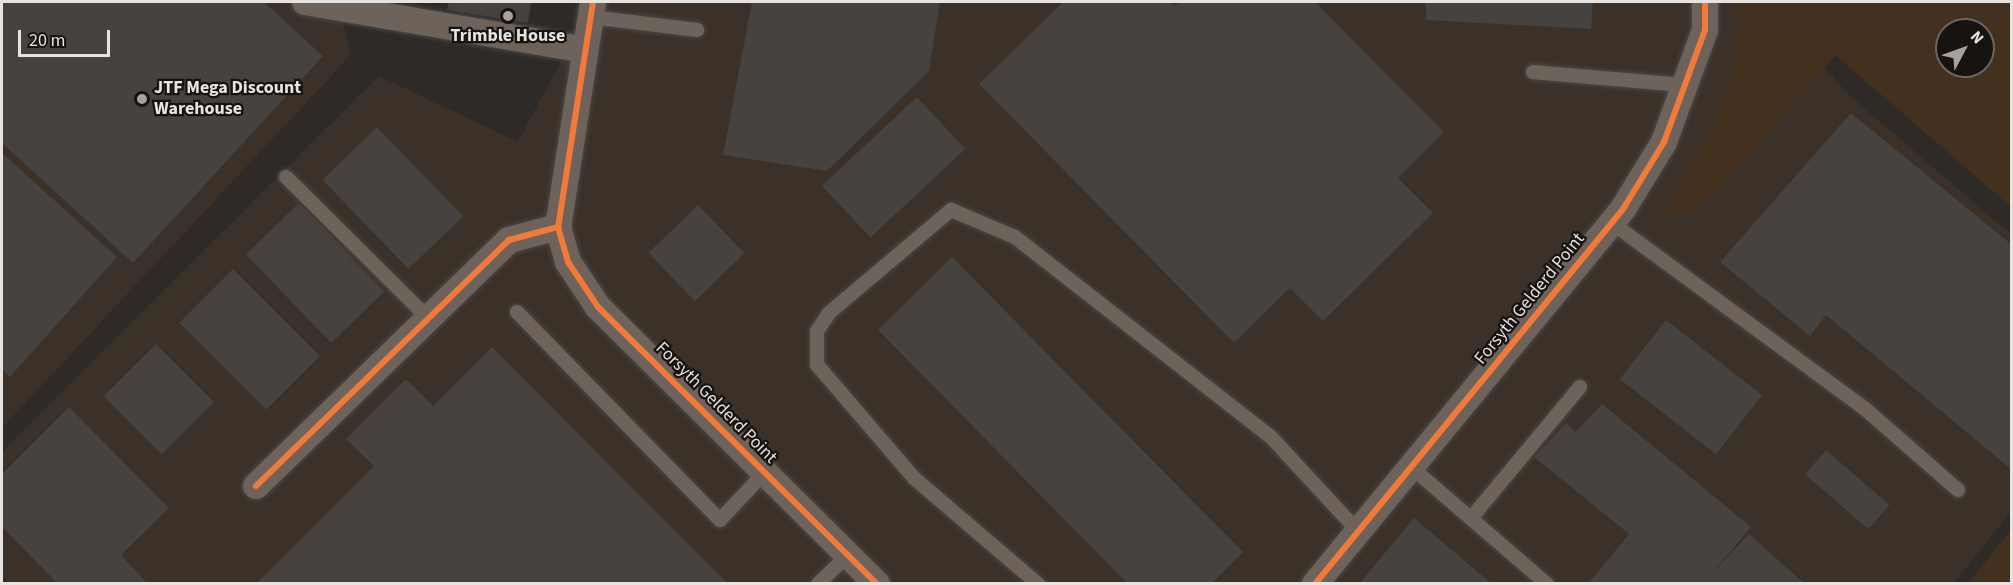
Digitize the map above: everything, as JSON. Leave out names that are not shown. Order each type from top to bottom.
[{"type":"street","points":[[305,2],[585,50]]},
{"type":"street","name":"Forsyth Gelderd Point","points":[[1315,584],[1612,223],[1664,142],[1705,30],[1705,2]]},
{"type":"street","name":"Forsyth Gelderd Point","points":[[592,9],[558,227],[568,262],[598,307],[877,584]]},
{"type":"street","points":[[256,486],[509,240],[558,227]]},
{"type":"lane","points":[[592,9],[697,30]]},
{"type":"lane","points":[[1533,72],[1685,86]]},
{"type":"lane","points":[[286,177],[428,318]]},
{"type":"lane","points":[[1038,584],[914,478],[816,365],[817,331],[829,313],[951,210],[1015,237],[1260,428],[1358,531]]},
{"type":"lane","points":[[1612,223],[1864,408],[1958,490]]},
{"type":"lane","points":[[517,312],[720,520],[765,472]]},
{"type":"lane","points":[[1472,517],[1580,387]]},
{"type":"lane","points":[[1411,467],[1472,517],[1546,584]]},
{"type":"lane","points":[[818,584],[848,555]]},
{"type":"shaded area","name":"JTF Mega Discount Warehouse","points":[[2,2],[338,2],[351,55],[2,428]]},
{"type":"shaded area","points":[[592,2],[1767,2],[1849,95],[2011,234],[2011,512],[1954,583],[10,584],[2,577],[2,452],[379,76],[518,142]]},
{"type":"shaded area","points":[[1741,2],[2011,2],[2011,207],[1835,55],[1712,196],[1693,210],[1673,215],[1665,209],[1713,126],[1736,55]]},
{"type":"shaded area","points":[[2011,530],[2011,583],[1968,583]]},
{"type":"building","name":"JTF Mega Discount Warehouse","points":[[2,2],[264,2],[323,56],[133,263],[2,143]]},
{"type":"building","name":"Trimble House","points":[[449,2],[531,2],[528,23],[447,10]]},
{"type":"building","points":[[752,2],[940,2],[929,71],[827,171],[723,155]]},
{"type":"building","points":[[1063,2],[1170,2],[1175,6],[1179,2],[1315,2],[1444,132],[1398,178],[1433,213],[1323,321],[1290,288],[1234,343],[979,84]]},
{"type":"building","points":[[1426,2],[1593,2],[1591,29],[1426,20]]},
{"type":"building","points":[[917,97],[965,149],[870,238],[822,186]]},
{"type":"building","points":[[1851,113],[2012,245],[2012,470],[1826,315],[1810,336],[1720,262]]},
{"type":"building","points":[[377,127],[463,216],[408,269],[322,180]]},
{"type":"building","points":[[2,153],[117,257],[10,377],[2,369]]},
{"type":"building","points":[[299,203],[384,291],[331,343],[246,254]]},
{"type":"building","points":[[698,205],[745,253],[695,301],[648,253]]},
{"type":"building","points":[[952,257],[1243,552],[1211,584],[1128,584],[878,330]]},
{"type":"building","points":[[233,269],[320,356],[266,410],[179,323]]},
{"type":"building","points":[[1666,320],[1762,395],[1716,454],[1620,379]]},
{"type":"building","points":[[156,344],[214,402],[162,454],[104,396]]},
{"type":"building","points":[[492,347],[728,584],[256,584],[374,466],[346,439],[406,379],[433,406]]},
{"type":"building","points":[[1602,404],[1751,527],[1709,577],[1749,534],[1805,584],[1588,584],[1629,534],[1534,457],[1566,423],[1575,432]]},
{"type":"building","points":[[69,407],[169,508],[121,555],[148,584],[58,584],[2,527],[2,474]]},
{"type":"building","points":[[1826,450],[1889,505],[1868,529],[1805,474]]},
{"type":"building","points":[[1414,518],[1492,584],[1359,584]]},
{"type":"cycle path","points":[[593,2],[558,227],[568,262],[598,307],[877,584]]},
{"type":"cycle path","points":[[1315,584],[1623,209],[1664,142],[1705,30],[1705,2]]},
{"type":"cycle path","points":[[256,486],[509,240],[558,227]]},
{"type":"place","name":"Trimble House","points":[[508,16]]},
{"type":"place","name":"JTF Mega Discount Warehouse","points":[[142,99]]}]
